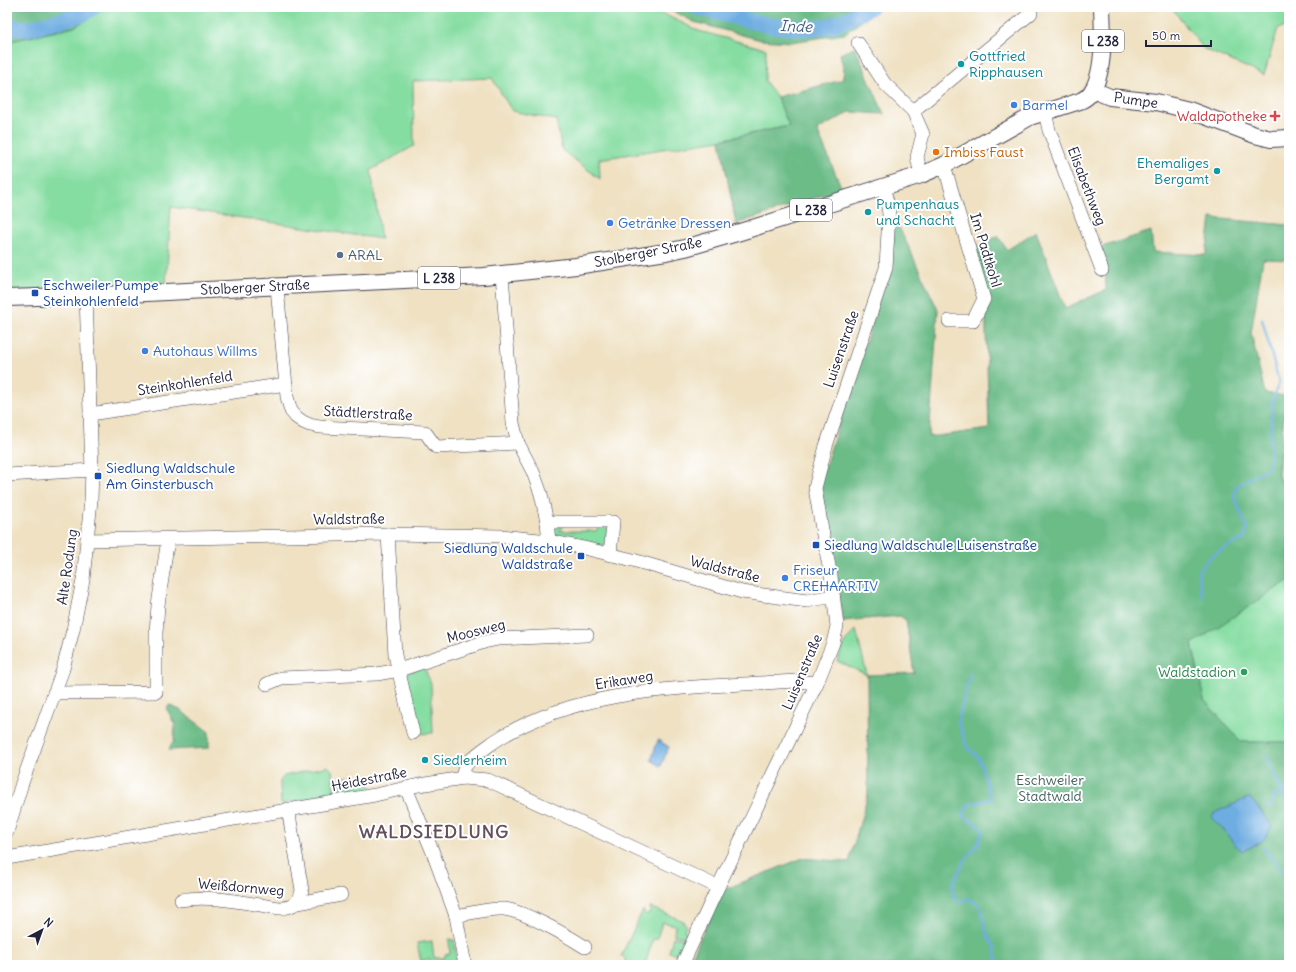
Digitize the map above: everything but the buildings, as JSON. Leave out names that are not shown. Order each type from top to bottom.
[{"type":"main road","name":"L 238","points":[[883,187],[921,175],[944,165],[1030,117],[1070,105],[1086,98],[1093,90],[1101,57],[1103,38],[1102,7]]},
{"type":"main road","name":"Pumpe","points":[[1093,90],[1110,97],[1160,103],[1189,110],[1255,135],[1271,139],[1289,138]]},
{"type":"main road","name":"Stolberger Straße","points":[[7,298],[86,296],[484,276],[576,266],[672,250],[740,232],[883,187]]},
{"type":"street","points":[[913,110],[1030,14]]},
{"type":"street","points":[[858,43],[886,84],[913,110],[923,134],[917,157],[921,175]]},
{"type":"street","name":"Elisabethweg","points":[[1045,112],[1049,130],[1102,270]]},
{"type":"street","name":"Im Padtkohl","points":[[944,165],[984,299],[973,321],[949,321]]},
{"type":"street","name":"Luisenstraße","points":[[682,965],[718,887],[817,683],[833,643],[837,626],[831,576],[815,488],[826,446],[886,268],[889,214],[883,187]]},
{"type":"street","points":[[502,274],[513,423],[518,443],[539,487],[547,522],[549,541]]},
{"type":"street","name":"Städtlerstraße","points":[[277,287],[287,396],[291,411],[299,419],[310,425],[320,427],[425,432],[436,447],[518,443]]},
{"type":"street","name":"Alte Rodung","points":[[7,832],[22,783],[63,669],[73,630],[83,580],[92,470],[86,296]]},
{"type":"street","name":"Steinkohlenfeld","points":[[90,414],[286,384]]},
{"type":"street","points":[[7,475],[92,470]]},
{"type":"street","points":[[547,522],[612,522],[610,555]]},
{"type":"street","points":[[388,534],[395,655],[413,733]]},
{"type":"street","name":"Waldstraße","points":[[87,540],[388,534],[501,536],[549,541],[584,548],[633,560],[742,592],[807,601],[833,596]]},
{"type":"street","points":[[54,693],[156,692],[156,633],[158,605],[168,539]]},
{"type":"street","name":"Moosweg","points":[[267,684],[281,678],[377,674],[399,670],[484,642],[498,639],[587,635]]},
{"type":"street","name":"Erikaweg","points":[[463,778],[464,768],[478,753],[503,736],[536,719],[580,704],[604,698],[654,691],[795,681],[817,683]]},
{"type":"street","name":"Heidestraße","points":[[7,858],[375,795],[463,778],[488,780],[718,887]]},
{"type":"street","points":[[406,788],[432,850],[456,916],[465,965]]},
{"type":"street","name":"Weißdornweg","points":[[288,809],[302,890],[302,895],[298,903]]},
{"type":"street","name":"Weißdornweg","points":[[181,900],[206,898],[279,908],[290,907],[298,903],[341,895]]},
{"type":"street","points":[[456,916],[489,910],[511,910],[525,915],[572,938],[585,947]]},
{"type":"green space","points":[[7,7],[106,7],[74,27],[7,42]]},
{"type":"green space","points":[[106,7],[649,7],[699,31],[766,49],[765,81],[777,97],[789,126],[720,140],[599,159],[600,179],[562,150],[556,120],[512,111],[492,78],[413,81],[414,146],[371,170],[381,239],[171,207],[166,284],[7,291],[7,42],[74,27]]},
{"type":"green space","points":[[665,7],[881,7],[844,34],[791,42],[761,40],[694,22]]},
{"type":"green space","points":[[1110,7],[1289,7],[1289,27],[1278,28],[1264,75],[1204,49],[1172,8],[1110,11]]},
{"type":"green space","points":[[855,47],[884,114],[850,112],[817,130],[842,189],[736,224],[720,140],[789,126],[777,97],[842,80],[844,71],[840,54]]},
{"type":"green space","name":"Eschweiler Stadtwald","points":[[892,212],[938,310],[929,437],[989,429],[985,299],[972,249],[998,236],[1007,250],[1036,231],[1065,308],[1106,290],[1105,266],[1099,248],[1151,231],[1153,252],[1206,255],[1211,218],[1289,225],[1289,260],[1263,259],[1251,333],[1265,393],[1286,396],[1278,475],[1289,490],[1289,580],[1192,644],[1204,700],[1241,742],[1289,742],[1289,965],[688,965],[723,890],[803,858],[849,862],[868,794],[867,675],[914,673],[906,620],[900,616],[843,621],[818,488],[874,316]]},
{"type":"green space","points":[[600,524],[609,530],[604,547],[552,534],[552,528],[564,525],[560,531],[596,531]]},
{"type":"green space","name":"Waldstadion","points":[[1289,580],[1289,742],[1241,742],[1204,700],[1192,643]]},
{"type":"green space","points":[[856,630],[867,675],[837,661],[847,639]]},
{"type":"green space","points":[[424,667],[431,684],[433,733],[417,734],[403,674]]},
{"type":"green space","points":[[169,705],[180,710],[209,732],[209,748],[169,750],[171,744],[174,742],[175,725],[167,709]]},
{"type":"green space","points":[[328,766],[332,770],[335,794],[281,804],[280,781],[284,776]]},
{"type":"green space","points":[[342,777],[368,778],[371,790],[340,794],[338,781]]},
{"type":"green space","points":[[650,907],[683,921],[686,925],[684,931],[688,933],[686,937],[674,935],[675,925],[662,922],[657,939],[653,939],[645,965],[623,965],[626,959],[621,956],[643,910],[646,915],[651,912]]},
{"type":"green space","points":[[673,937],[685,939],[679,954],[669,952]]},
{"type":"green space","points":[[449,939],[454,940],[457,962],[432,965],[430,959],[421,962],[417,943],[432,941],[434,958],[444,958],[445,955],[450,954]]},
{"type":"water","points":[[658,740],[669,747],[661,766],[651,760]]},
{"type":"water","points":[[1250,798],[1272,826],[1263,841],[1243,851],[1214,821],[1212,816],[1216,812]]},
{"type":"waterway","name":"Inde","points":[[7,26],[27,29],[83,14],[94,7]]},
{"type":"waterway","name":"Inde","points":[[697,7],[760,23],[792,28],[824,27],[836,24],[870,7]]},
{"type":"waterway","points":[[1202,596],[1198,572],[1203,565],[1213,555],[1244,539],[1247,528],[1234,496],[1236,487],[1269,467],[1272,403],[1279,382],[1262,319]]},
{"type":"waterway","points":[[970,674],[958,721],[967,747],[979,758],[991,799],[969,804],[963,815],[983,829],[977,846],[964,861],[953,884],[952,893],[956,900],[962,901],[968,899],[981,907],[987,935],[995,948],[998,965]]},
{"type":"waterway","points":[[1266,757],[1282,791],[1289,811]]},
{"type":"waterway","points":[[1267,808],[1271,805],[1275,795],[1282,791]]},
{"type":"waterway","points":[[1263,848],[1289,879]]},
{"type":"place","name":"Gottfried Ripphausen","points":[[961,64]]},
{"type":"place","name":"Barmel","points":[[1014,105]]},
{"type":"place","name":"Waldapotheke","points":[[1275,116]]},
{"type":"place","name":"Imbiss Faust","points":[[936,152]]},
{"type":"place","name":"Ehemaliges Bergamt","points":[[1217,171]]},
{"type":"place","name":"Pumpenhaus und Schacht","points":[[868,212]]},
{"type":"place","name":"Getränke Dressen","points":[[610,223]]},
{"type":"place","name":"ARAL","points":[[340,255]]},
{"type":"place","name":"Eschweiler Pumpe Steinkohlenfeld","points":[[35,293]]},
{"type":"place","name":"Autohaus Willms","points":[[145,351]]},
{"type":"place","name":"Siedlung Waldschule Am Ginsterbusch","points":[[98,476]]},
{"type":"place","name":"Siedlung Waldschule Luisenstraße","points":[[816,545]]},
{"type":"place","name":"Siedlung Waldschule Waldstraße","points":[[581,556]]},
{"type":"place","name":"Friseur CREHAARTIV","points":[[785,578]]},
{"type":"place","name":"Waldstadion","points":[[1244,672]]},
{"type":"place","name":"Siedlerheim","points":[[425,760]]},
{"type":"district","name":"WALDSIEDLUNG","points":[[434,831]]}]
